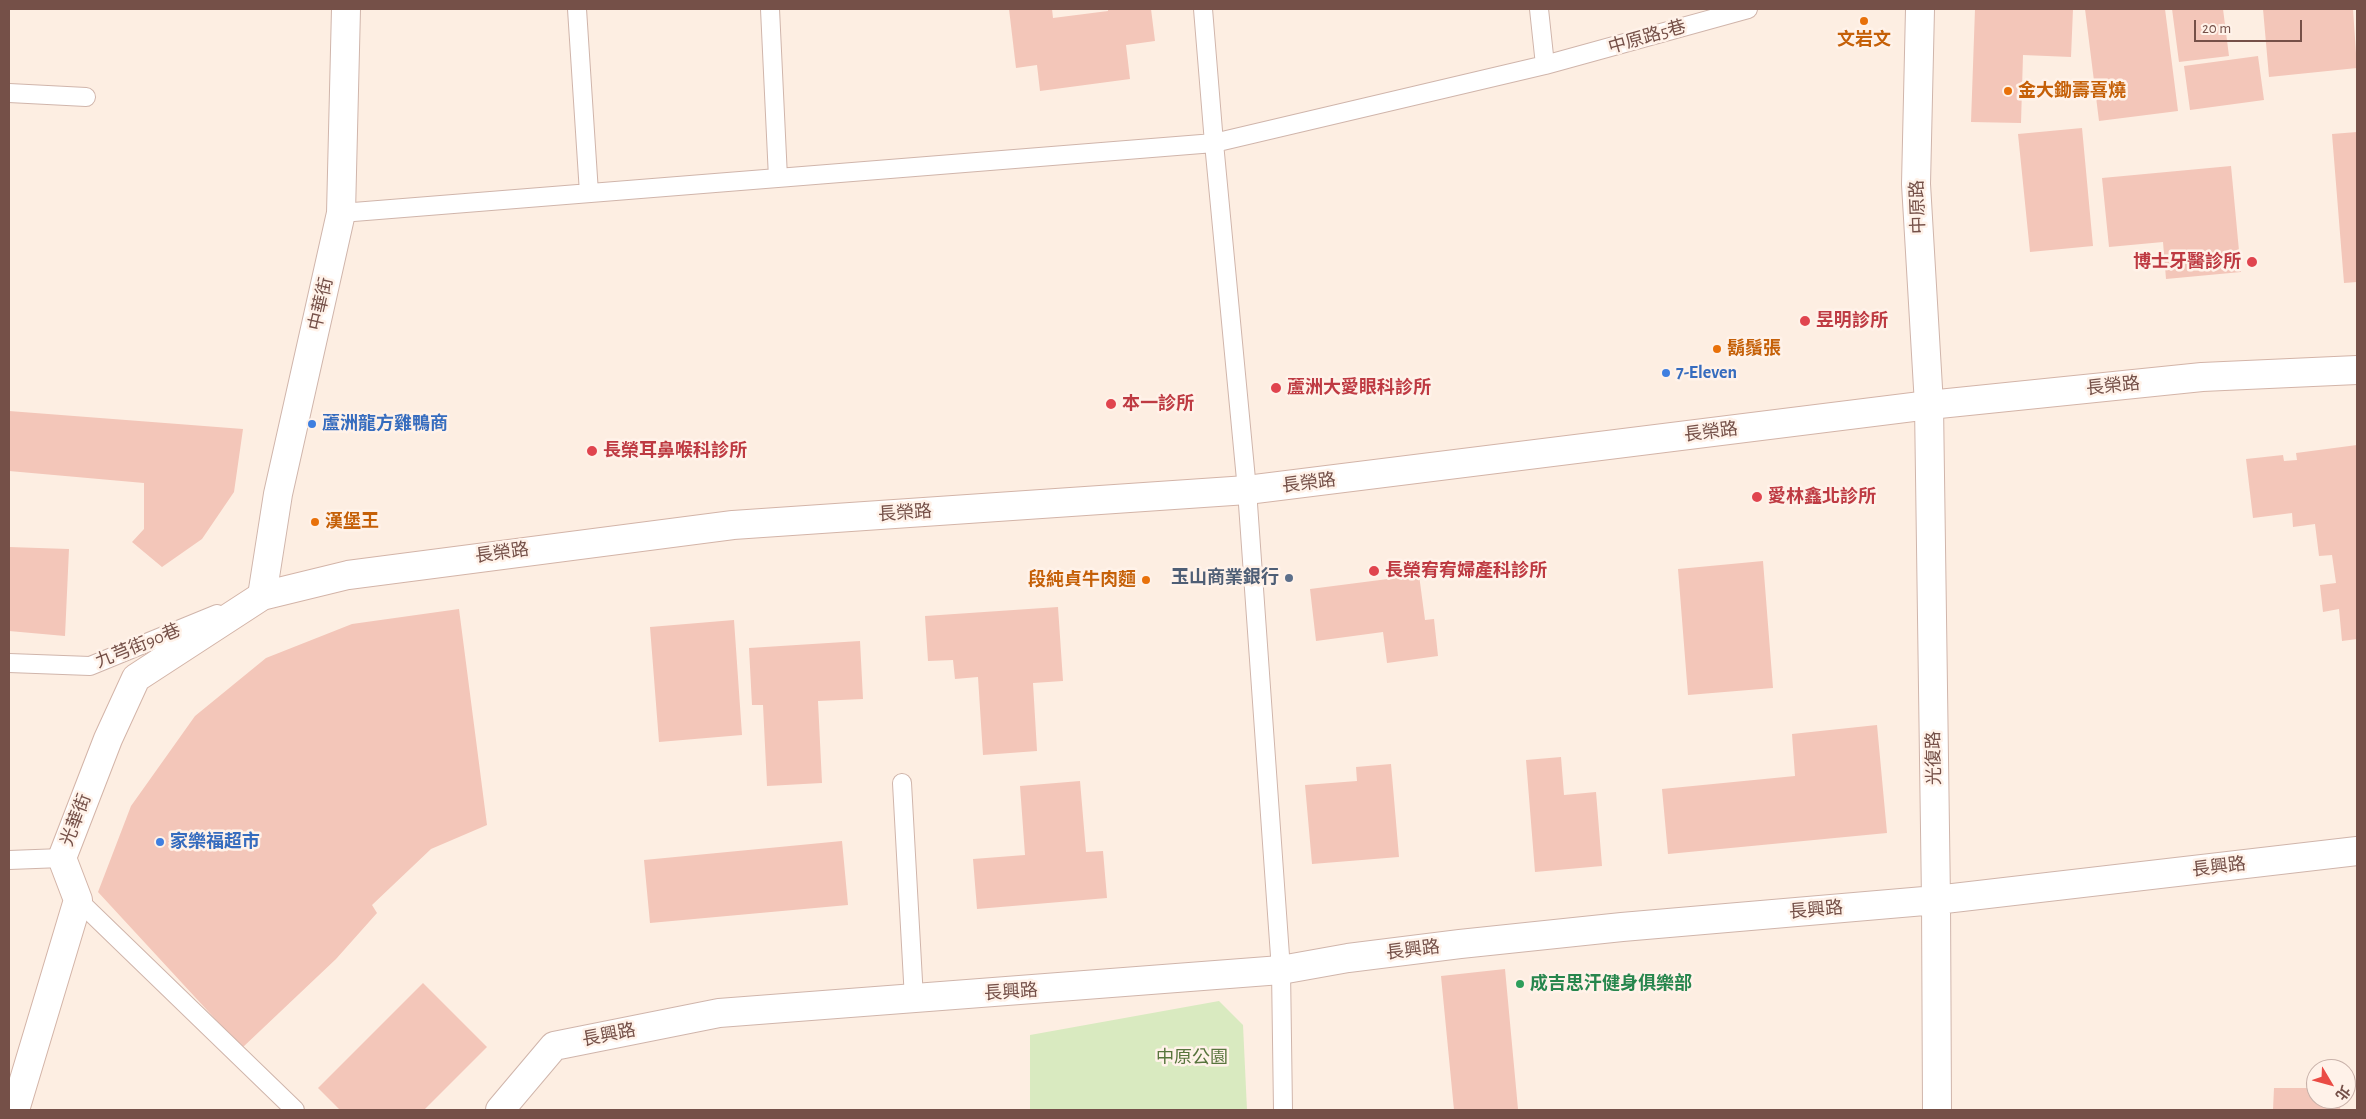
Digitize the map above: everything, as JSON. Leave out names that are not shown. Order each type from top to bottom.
[{"type":"street","name":"中華街","points":[[262,596],[278,494],[341,213],[346,9]]},
{"type":"street","name":"中原路","points":[[1920,9],[1916,184],[1928,405]]},
{"type":"street","name":"長榮路","points":[[262,596],[348,574],[733,525],[1247,490],[1928,405],[2202,377],[2357,370]]},
{"type":"street","name":"光復路","points":[[1928,405],[1936,900],[1937,1110]]},
{"type":"street","name":"光華街","points":[[78,900],[62,858],[108,739],[136,678],[262,596]]},
{"type":"street","name":"長興路","points":[[500,1110],[554,1046],[719,1013],[1281,970],[1348,958],[1460,944],[1622,927],[1936,900],[2357,851]]},
{"type":"street","points":[[15,1110],[78,900]]},
{"type":"lane","points":[[577,9],[589,193]]},
{"type":"lane","points":[[770,9],[778,178]]},
{"type":"lane","points":[[1203,9],[1247,490],[1281,970],[1283,1110]]},
{"type":"lane","points":[[1539,9],[1545,65]]},
{"type":"lane","name":"中原路5巷","points":[[341,213],[1214,143],[1545,65],[1748,9]]},
{"type":"lane","points":[[9,94],[86,97]]},
{"type":"lane","name":"九芎街90巷","points":[[9,663],[90,666],[262,596]]},
{"type":"lane","points":[[902,783],[914,999]]},
{"type":"lane","points":[[9,860],[62,858]]},
{"type":"lane","points":[[78,900],[295,1110]]},
{"type":"green space","name":"中原公園","points":[[1219,1001],[1243,1025],[1247,1110],[1030,1110],[1030,1035]]},
{"type":"building","points":[[1009,9],[1052,9],[1053,18],[1108,11],[1108,9],[1151,9],[1155,41],[1126,45],[1130,79],[1040,91],[1037,65],[1016,68]]},
{"type":"building","points":[[1975,9],[2073,9],[2071,57],[2023,55],[2021,123],[1971,122]]},
{"type":"building","points":[[2085,9],[2165,9],[2178,111],[2099,121]]},
{"type":"building","points":[[2172,9],[2223,9],[2229,56],[2179,62]]},
{"type":"building","points":[[2263,9],[2353,9],[2357,68],[2269,77]]},
{"type":"building","points":[[2258,56],[2264,100],[2190,110],[2184,66]]},
{"type":"building","points":[[2082,128],[2093,246],[2030,252],[2018,134]]},
{"type":"building","points":[[2357,132],[2357,282],[2344,283],[2332,134]]},
{"type":"building","points":[[2231,166],[2241,272],[2166,279],[2163,242],[2109,247],[2102,178]]},
{"type":"building","points":[[9,411],[243,429],[234,492],[202,539],[162,567],[132,542],[144,529],[144,483],[9,471]]},
{"type":"building","points":[[2357,445],[2357,639],[2342,641],[2339,609],[2323,612],[2320,585],[2336,583],[2332,555],[2319,556],[2315,524],[2293,527],[2292,513],[2253,518],[2246,459],[2283,455],[2284,461],[2297,460],[2296,453]]},
{"type":"building","points":[[9,547],[69,549],[65,636],[9,631]]},
{"type":"building","points":[[1763,561],[1773,688],[1688,695],[1678,569]]},
{"type":"building","points":[[1419,575],[1425,620],[1434,619],[1438,656],[1387,663],[1383,632],[1316,641],[1310,589]]},
{"type":"building","points":[[1058,607],[1063,681],[1033,683],[1037,751],[983,755],[978,677],[955,679],[953,660],[928,661],[925,616]]},
{"type":"building","points":[[459,609],[487,825],[431,849],[372,905],[377,913],[336,959],[242,1048],[98,892],[131,806],[195,716],[266,658],[352,624]]},
{"type":"building","points":[[734,620],[742,735],[659,742],[650,627]]},
{"type":"building","points":[[860,641],[863,699],[818,701],[822,783],[767,786],[763,705],[752,705],[749,648]]},
{"type":"building","points":[[1877,725],[1887,833],[1668,854],[1662,789],[1795,776],[1792,734]]},
{"type":"building","points":[[1561,757],[1564,795],[1596,792],[1602,866],[1535,872],[1526,760]]},
{"type":"building","points":[[1391,764],[1399,857],[1312,864],[1305,785],[1357,781],[1356,767]]},
{"type":"building","points":[[1080,781],[1086,852],[1103,851],[1107,898],[977,909],[973,859],[1025,855],[1020,786]]},
{"type":"building","points":[[842,841],[848,905],[650,923],[644,860]]},
{"type":"building","points":[[1505,969],[1518,1109],[1454,1110],[1441,976]]},
{"type":"building","points":[[423,983],[487,1047],[424,1110],[340,1110],[318,1088]]},
{"type":"building","points":[[2274,1088],[2306,1088],[2306,1109],[2340,1109],[2340,1110],[2273,1110]]},
{"type":"place","name":"文岩文","points":[[1864,21]]},
{"type":"place","name":"金大鋤壽喜燒","points":[[2008,91]]},
{"type":"place","name":"博士牙醫診所","points":[[2252,262]]},
{"type":"place","name":"昱明診所","points":[[1805,321]]},
{"type":"place","name":"鬍鬚張","points":[[1717,349]]},
{"type":"place","name":"7-Eleven","points":[[1666,373]]},
{"type":"place","name":"蘆洲大愛眼科診所","points":[[1276,388]]},
{"type":"place","name":"本一診所","points":[[1111,404]]},
{"type":"place","name":"蘆洲龍方雞鴨商","points":[[312,424]]},
{"type":"place","name":"長榮耳鼻喉科診所","points":[[592,451]]},
{"type":"place","name":"愛林鑫北診所","points":[[1757,497]]},
{"type":"place","name":"漢堡王","points":[[315,522]]},
{"type":"place","name":"長榮宥宥婦產科診所","points":[[1374,571]]},
{"type":"place","name":"玉山商業銀行","points":[[1289,578]]},
{"type":"place","name":"段純貞牛肉麵","points":[[1146,580]]},
{"type":"place","name":"家樂福超市","points":[[160,842]]},
{"type":"place","name":"成吉思汗健身俱樂部","points":[[1520,984]]}]
